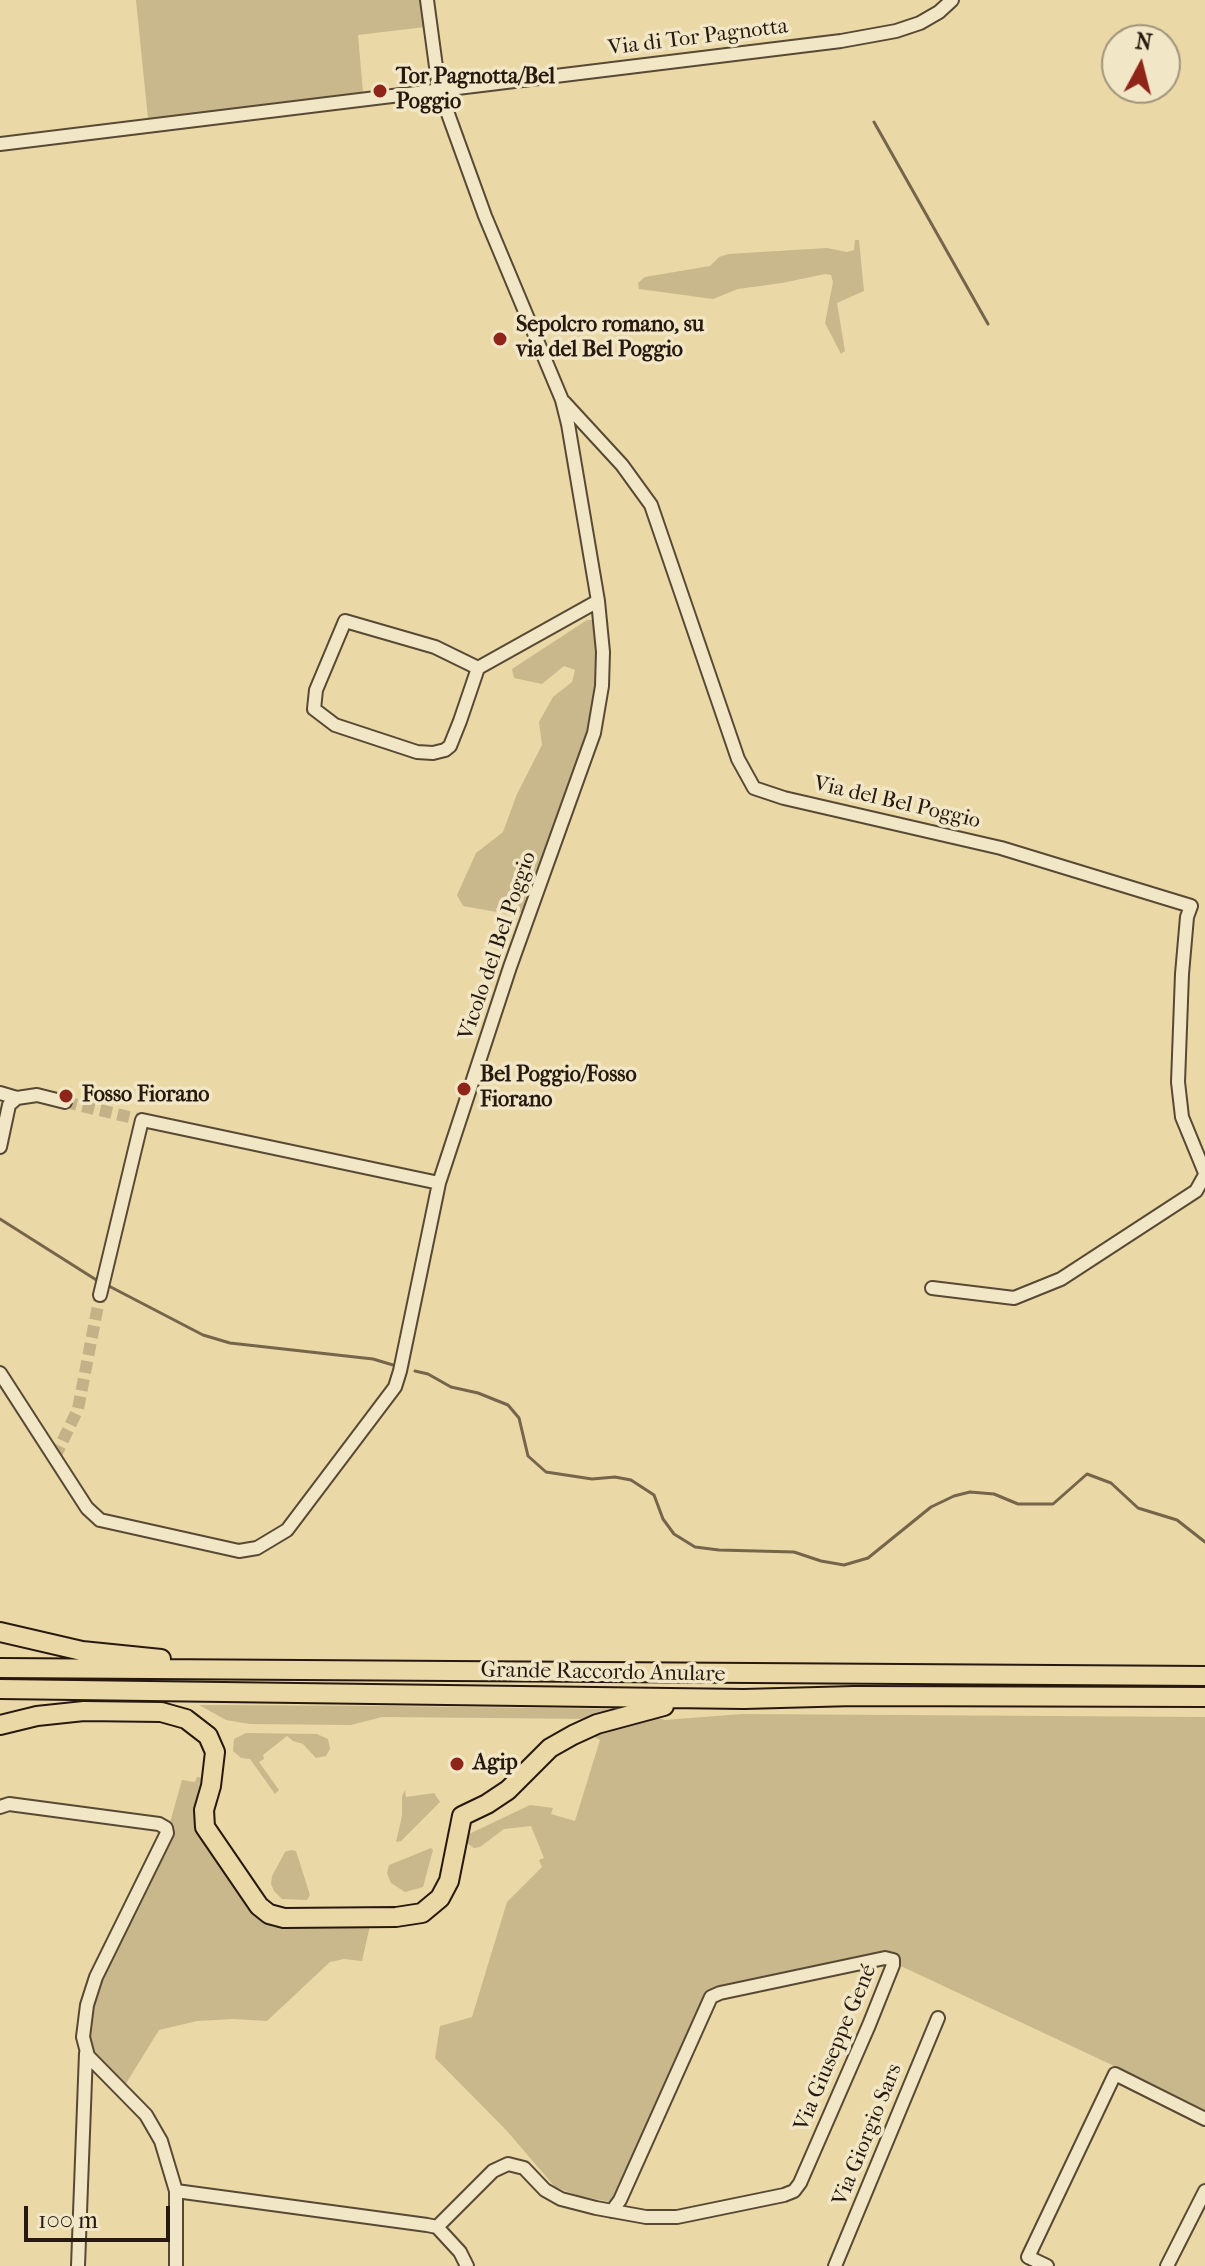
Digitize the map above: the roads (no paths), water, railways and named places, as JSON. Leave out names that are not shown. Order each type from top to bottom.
[{"type":"highway","points":[[0,1632],[82,1651],[255,1670]]},
{"type":"highway","name":"Grande Raccordo Anulare","points":[[0,1668],[1205,1676]]},
{"type":"highway","name":"Grande Raccordo Anulare","points":[[0,1689],[744,1699],[854,1696],[1205,1697]]},
{"type":"highway","points":[[0,1725],[49,1714],[84,1711],[161,1712],[192,1721],[208,1736],[215,1752],[211,1786],[204,1810],[205,1827],[259,1906],[269,1914],[284,1918],[396,1917],[420,1913],[437,1903],[449,1881],[462,1816],[508,1790],[550,1748],[597,1724],[633,1712],[744,1699]]},
{"type":"street","points":[[427,0],[439,89]]},
{"type":"street","name":"Via di Tor Pagnotta","points":[[0,144],[880,35],[920,23],[952,0]]},
{"type":"street","name":"Vicolo del Bel Poggio","points":[[0,1373],[87,1508],[100,1520],[239,1551],[257,1548],[287,1530],[395,1387],[439,1183],[510,967],[597,720],[602,686],[603,652],[598,601],[562,400],[485,216],[439,89]]},
{"type":"street","name":"Via del Bel Poggio","points":[[562,400],[630,474],[651,505],[738,759],[754,788],[784,798],[1001,848],[1191,906]]},
{"type":"street","points":[[478,668],[435,647],[345,621],[316,690],[314,709],[335,725],[417,752],[438,752],[450,746],[478,668],[598,601]]},
{"type":"street","points":[[932,1288],[1014,1298],[1061,1279],[1196,1191],[1205,1174],[1182,1117],[1178,1082],[1187,917],[1191,906],[1205,911]]},
{"type":"street","points":[[0,1093],[17,1098],[37,1095],[65,1102]]},
{"type":"street","points":[[0,1147],[9,1105],[17,1098]]},
{"type":"street","points":[[100,1295],[142,1120],[439,1183]]},
{"type":"street","points":[[0,1807],[9,1804],[159,1824],[166,1828],[167,1833],[91,1988],[83,2034],[86,2053],[78,2266]]},
{"type":"street","name":"Via Giuseppe Gené","points":[[437,2227],[493,2171],[508,2164],[524,2168],[554,2196],[612,2211],[646,2217],[677,2217],[794,2191],[869,2025],[893,1960],[885,1958],[711,1997],[620,2200],[612,2211]]},
{"type":"street","name":"Via Giorgio Sars","points":[[835,2266],[938,2018]]},
{"type":"street","points":[[86,2053],[151,2122],[161,2141],[176,2191],[176,2266]]},
{"type":"street","points":[[1047,2266],[1028,2257],[1115,2074],[1205,2119]]},
{"type":"street","points":[[176,2191],[437,2227],[460,2252],[467,2266]]},
{"type":"street","points":[[1167,2266],[1205,2191]]},
{"type":"waterway","points":[[874,122],[988,324]]},
{"type":"waterway","points":[[0,1219],[98,1281]]},
{"type":"waterway","points":[[105,1284],[203,1335],[230,1343],[373,1359],[393,1365]]},
{"type":"waterway","points":[[415,1371],[428,1374],[451,1387],[478,1393],[508,1405],[519,1418],[528,1456],[546,1472],[592,1479],[615,1477],[631,1480],[654,1495],[663,1519],[674,1534],[695,1547],[794,1552],[844,1565],[868,1558],[931,1507],[954,1496],[970,1492],[994,1494],[1018,1504],[1053,1504],[1087,1474],[1111,1483],[1138,1508],[1177,1520],[1205,1542]]},
{"type":"tunnel","points":[[65,1102],[142,1120]]},
{"type":"tunnel","points":[[55,1457],[78,1409],[100,1295]]},
{"type":"place","name":"Tor Pagnotta/Bel Poggio","points":[[380,91]]},
{"type":"place","name":"Sepolcro romano, su via del Bel Poggio","points":[[500,339]]},
{"type":"place","name":"Bel Poggio/Fosso Fiorano","points":[[464,1089]]},
{"type":"place","name":"Fosso Fiorano","points":[[66,1096]]},
{"type":"place","name":"Agip","points":[[457,1764]]}]
